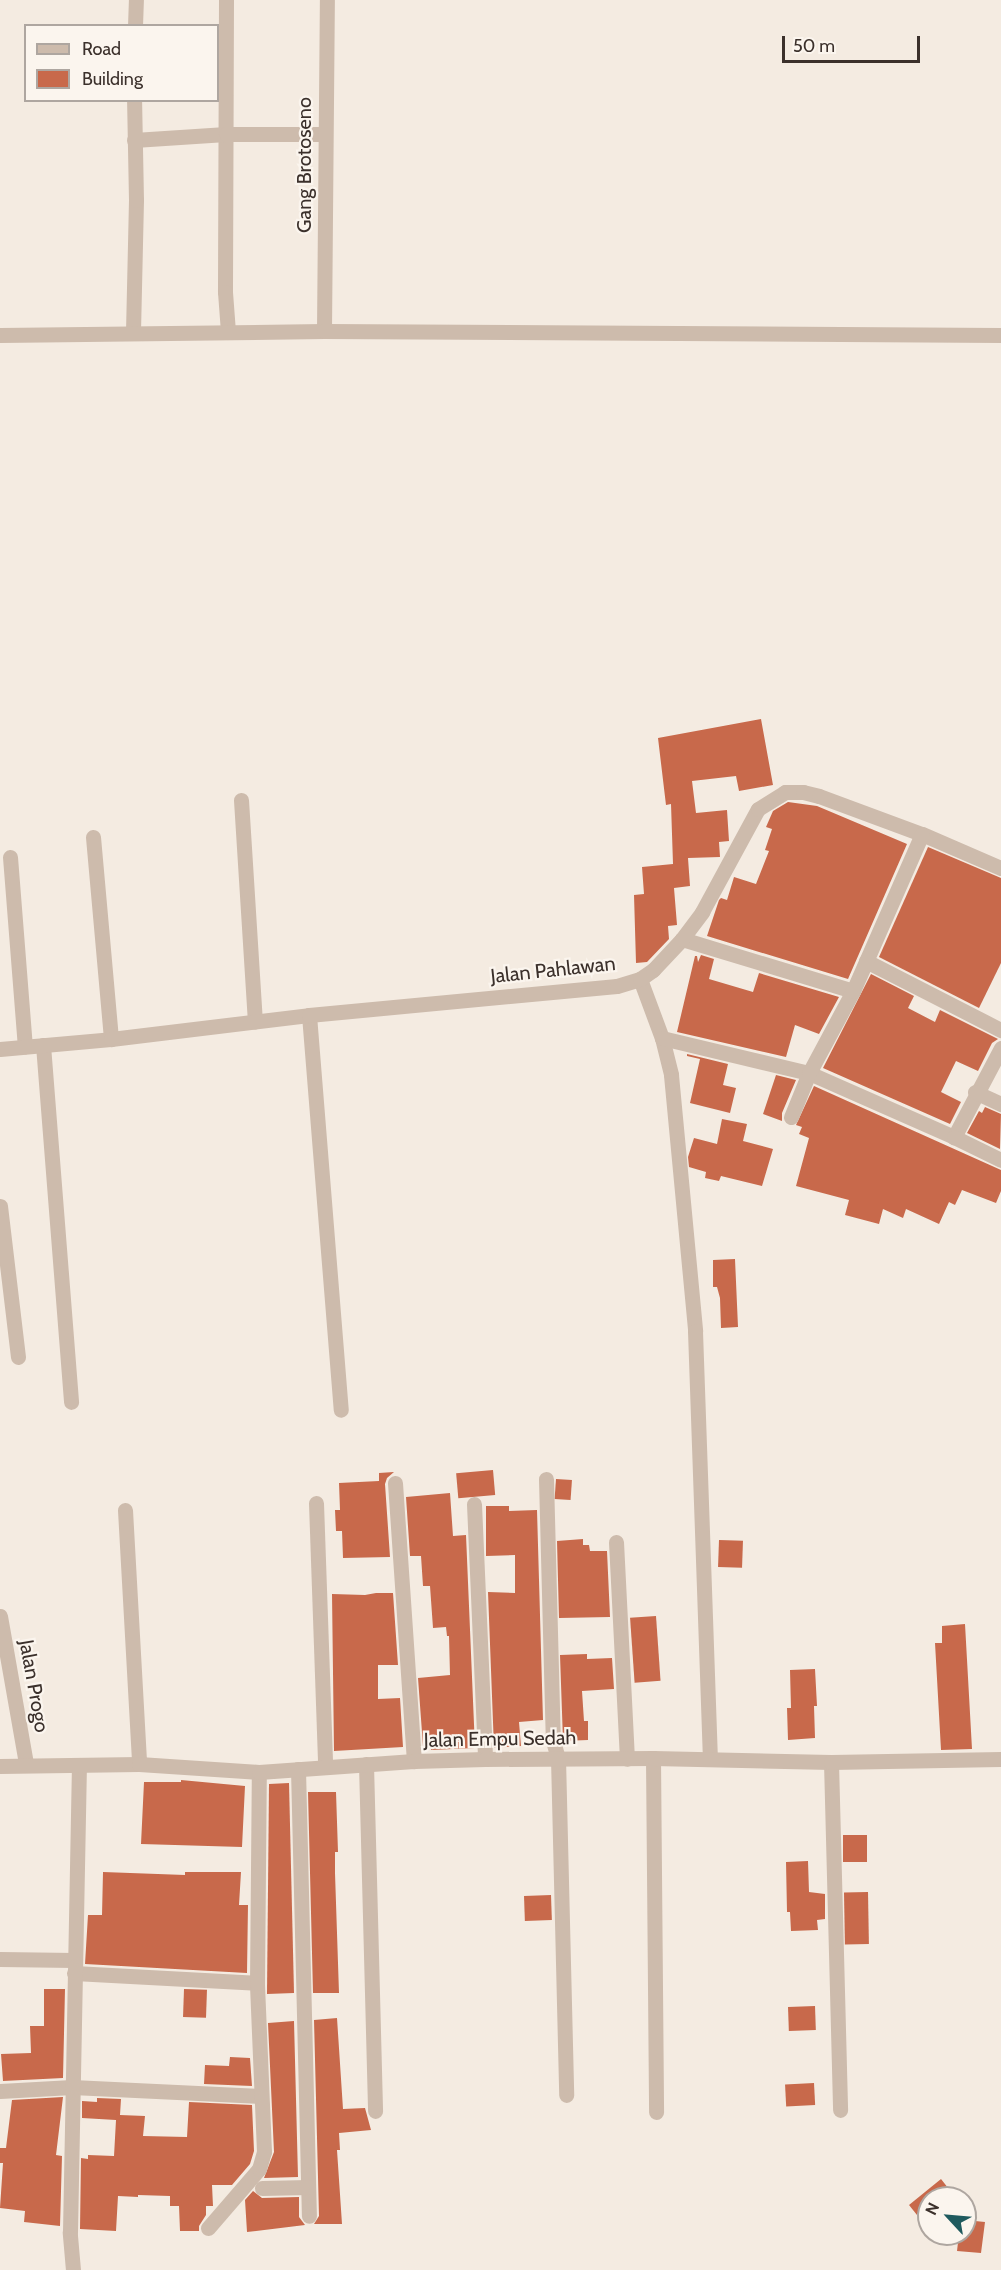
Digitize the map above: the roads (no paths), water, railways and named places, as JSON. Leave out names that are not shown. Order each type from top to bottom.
[{"type":"street","points":[[135,24],[136,0]]},
{"type":"street","points":[[226,0],[225,292],[228,332]]},
{"type":"street","name":"Gang Brotoseno","points":[[324,331],[327,0]]},
{"type":"street","points":[[133,332],[134,102]]},
{"type":"street","points":[[134,140],[226,134],[324,135]]},
{"type":"street","points":[[0,335],[324,331],[1001,335]]},
{"type":"street","name":"Jalan Pahlawan","points":[[0,1049],[617,986],[640,979],[653,970],[682,939],[702,912],[758,809],[774,796],[785,792],[802,792],[922,834],[1001,868]]},
{"type":"street","points":[[241,800],[255,1022]]},
{"type":"street","points":[[791,1117],[809,1073],[866,961],[922,834]]},
{"type":"street","points":[[93,837],[111,1039]]},
{"type":"street","points":[[10,857],[25,1046]]},
{"type":"street","points":[[682,939],[852,991]]},
{"type":"street","points":[[866,961],[1001,1030]]},
{"type":"street","points":[[640,979],[662,1038],[671,1075],[695,1331],[710,1759]]},
{"type":"street","points":[[309,1016],[341,1410]]},
{"type":"street","points":[[662,1038],[809,1073],[1001,1160]]},
{"type":"street","points":[[43,1045],[71,1402]]},
{"type":"street","points":[[954,1137],[975,1092],[1001,1048]]},
{"type":"street","points":[[975,1092],[1001,1104]]},
{"type":"street","points":[[0,1206],[18,1357]]},
{"type":"street","points":[[546,1479],[553,1741],[558,1758],[566,2095]]},
{"type":"street","points":[[394,1483],[414,1761]]},
{"type":"street","points":[[316,1503],[325,1766]]},
{"type":"street","points":[[474,1504],[485,1759]]},
{"type":"street","points":[[125,1510],[139,1764]]},
{"type":"street","points":[[616,1542],[627,1759]]},
{"type":"street","name":"Jalan Progo","points":[[0,1616],[26,1764]]},
{"type":"street","points":[[653,1758],[656,2112]]},
{"type":"street","name":"Jalan Empu Sedah","points":[[0,1766],[139,1764],[259,1772],[325,1766],[485,1759],[653,1758],[831,1762],[1001,1759]]},
{"type":"street","points":[[831,1762],[840,2110]]},
{"type":"street","points":[[366,1764],[375,2111]]},
{"type":"street","points":[[73,2270],[70,2232],[79,1766]]},
{"type":"street","points":[[297,1769],[309,2216]]},
{"type":"street","points":[[208,2228],[249,2182],[263,2161],[257,1983],[259,1772]]},
{"type":"street","points":[[0,1959],[257,1983]]},
{"type":"street","points":[[0,2091],[72,2087],[260,2096]]},
{"type":"street","points":[[262,2188],[308,2187]]}]
